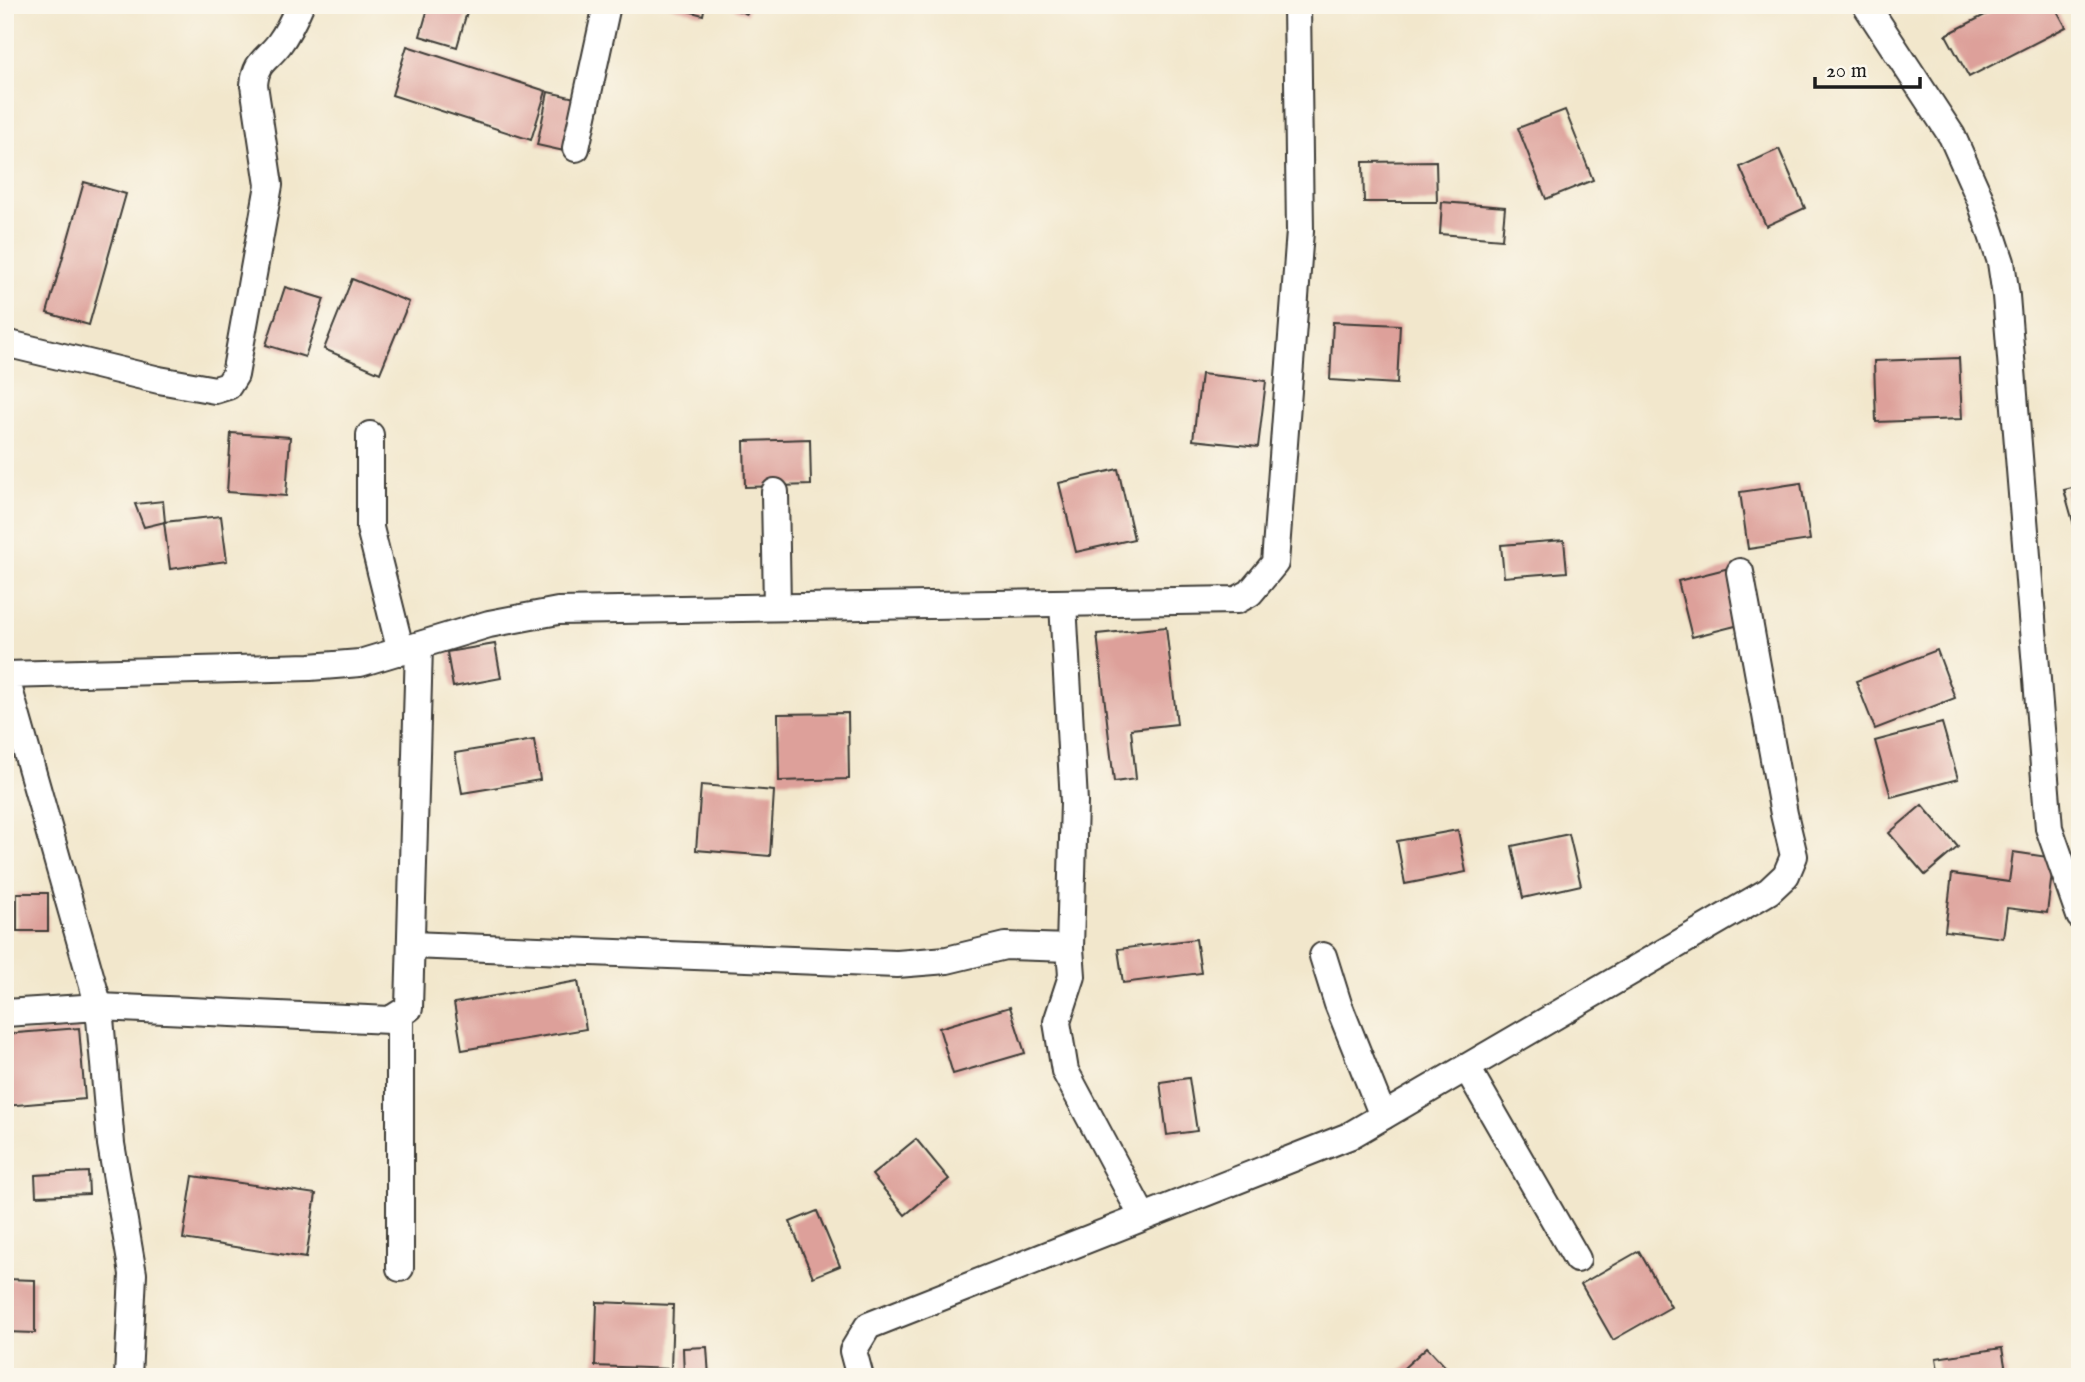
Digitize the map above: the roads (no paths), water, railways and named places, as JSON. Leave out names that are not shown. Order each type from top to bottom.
[{"type":"street","points":[[5,342],[159,380],[215,390],[228,386],[235,374],[269,185],[254,85],[255,74],[259,64],[277,47],[287,32],[300,5]]},
{"type":"street","points":[[576,148],[607,5]]},
{"type":"street","points":[[128,1377],[134,1274],[111,1144],[99,1007],[5,675],[310,667],[360,663],[489,624],[558,611],[1237,600],[1250,593],[1275,563],[1300,231],[1297,5]]},
{"type":"street","points":[[1866,5],[1952,136],[1980,199],[2001,262],[2049,828],[2080,916]]},
{"type":"street","points":[[5,1013],[99,1007],[390,1020],[409,1008],[410,649],[370,528],[370,435]]},
{"type":"street","points":[[775,492],[777,607]]},
{"type":"street","points":[[860,1377],[853,1351],[868,1326],[1349,1136],[1769,891],[1786,875],[1794,856],[1740,572]]},
{"type":"street","points":[[1063,603],[1074,802],[1070,948],[1072,976],[1057,1022],[1065,1071],[1143,1217]]},
{"type":"street","points":[[411,945],[897,964],[947,960],[1005,946],[1070,948]]},
{"type":"street","points":[[1323,956],[1338,1004],[1383,1116]]},
{"type":"street","points":[[400,1015],[400,1268]]},
{"type":"street","points":[[1467,1068],[1577,1259]]}]
